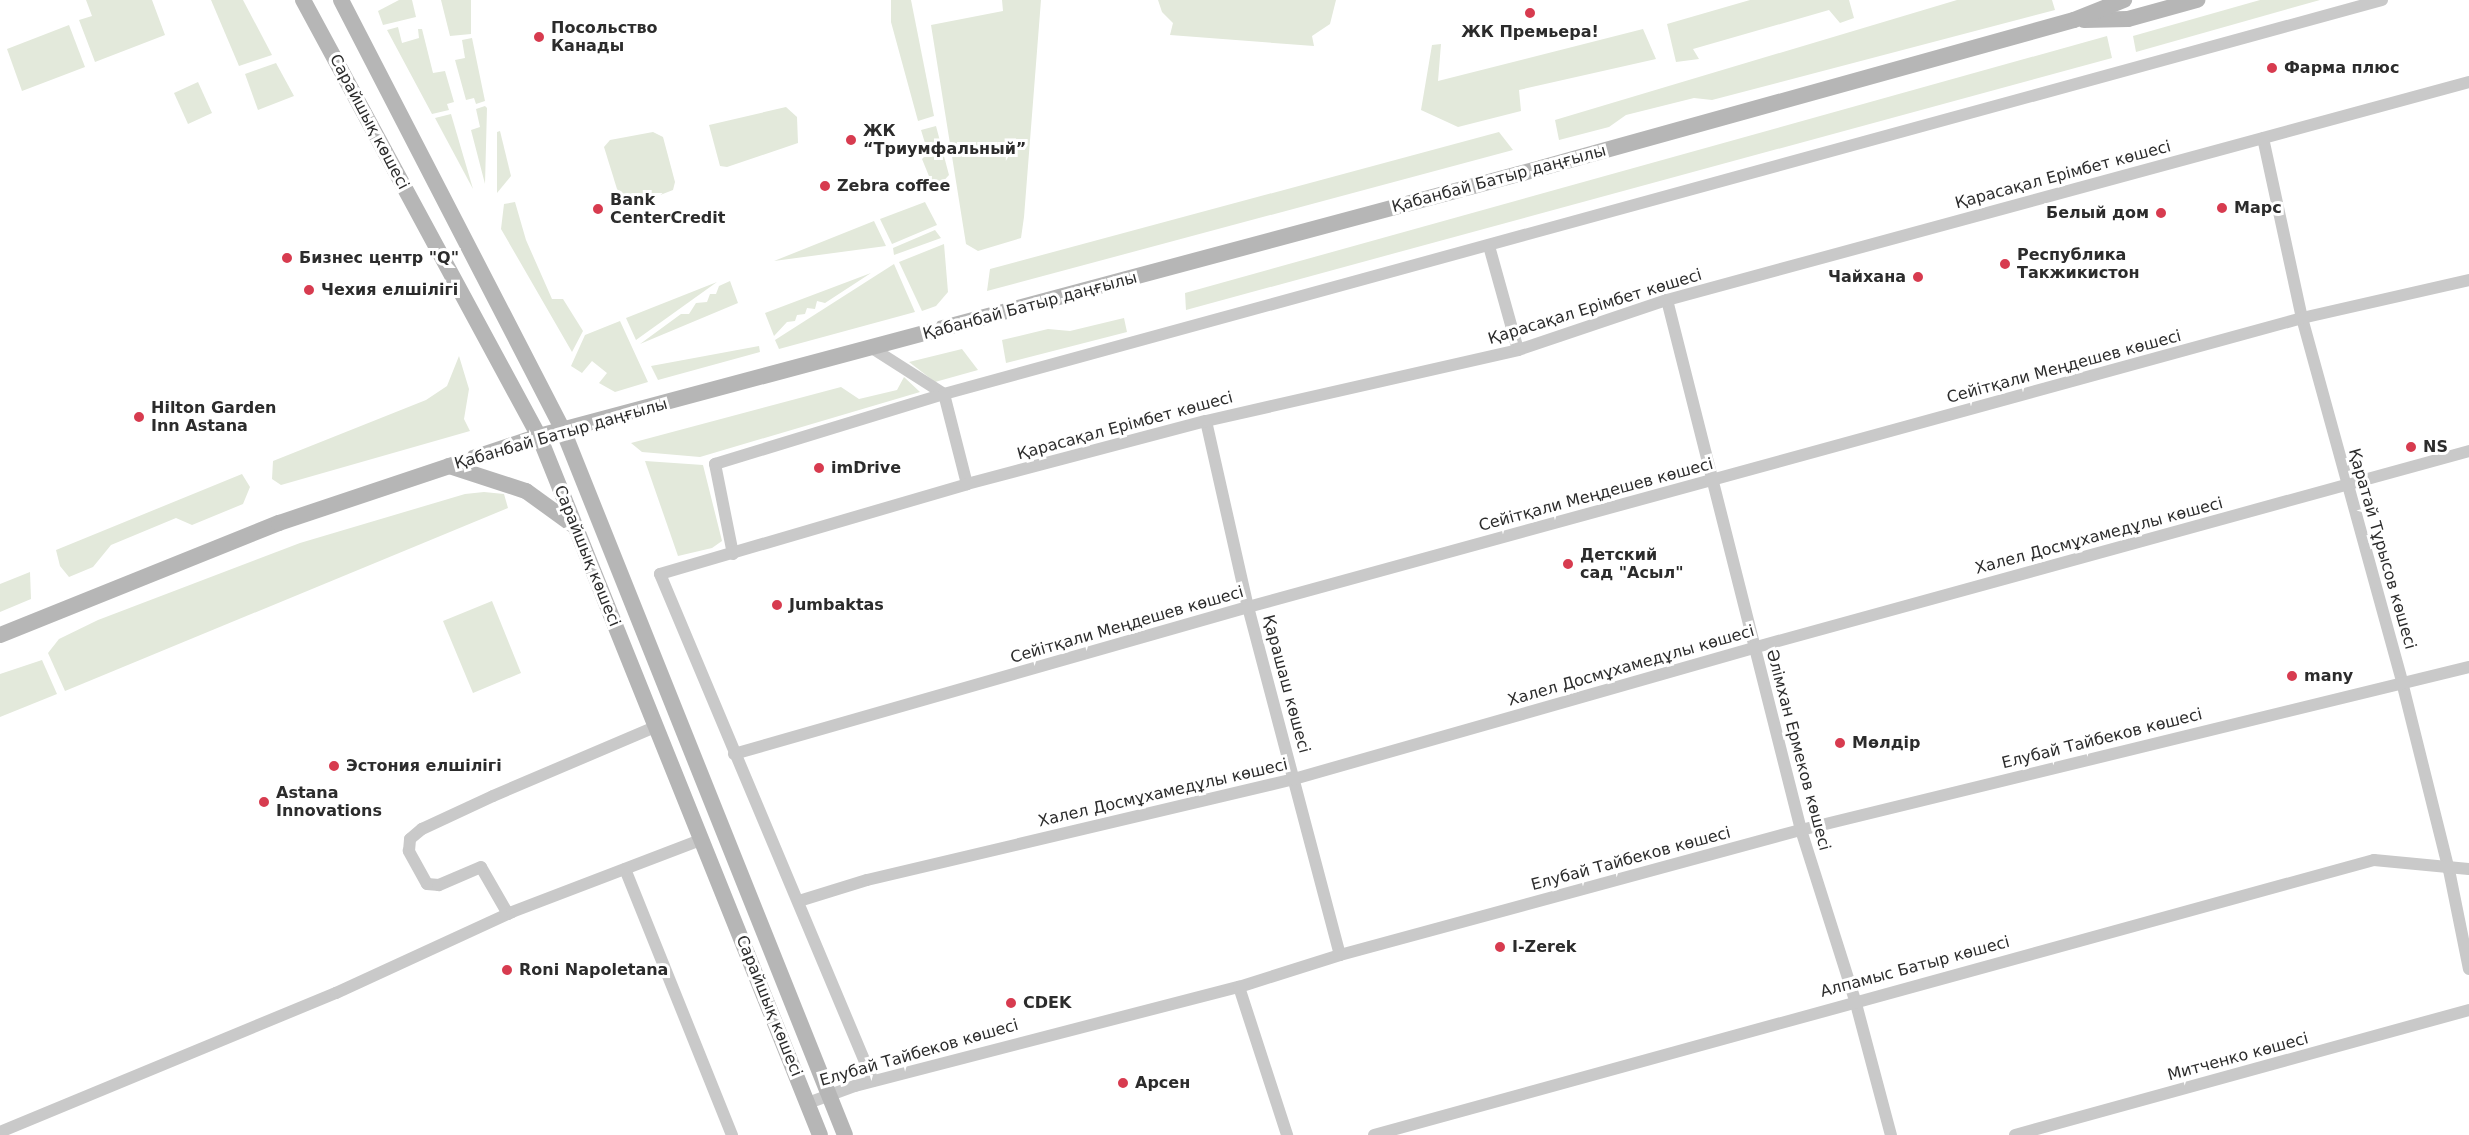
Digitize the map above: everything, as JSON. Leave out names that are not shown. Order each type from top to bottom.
[{"type":"main road","name":"Сарайшық көшесі","points":[[303,0],[539,436],[820,1135]]},
{"type":"main road","name":"Сарайшық көшесі","points":[[340,0],[563,430],[845,1135]]},
{"type":"main road","name":"Қабанбай Батыр даңғылы","points":[[0,635],[279,523],[539,436],[872,348],[2074,20],[2124,0]]},
{"type":"main road","name":"Қабанбай Батыр даңғылы","points":[[2074,20],[2128,19],[2196,0]]},
{"type":"main road","points":[[449,466],[526,490],[575,527]]},
{"type":"street","points":[[733,554],[715,464],[944,394],[1489,246],[1689,188],[2382,0]]},
{"type":"street","name":"Қарасақал Ерімбет көшесі","points":[[734,754],[660,574],[967,484],[1206,421],[1518,350],[1667,300],[2469,82]]},
{"type":"street","name":"Қаратай Тұрысов көшесі","points":[[2263,138],[2302,318],[2402,682],[2449,870],[2469,969]]},
{"type":"street","points":[[1489,246],[1518,350]]},
{"type":"street","name":"Сейітқали Меңдешев көшесі","points":[[734,754],[1248,607],[2302,318],[2469,280]]},
{"type":"street","name":"Әлімхан Ермеков көшесі","points":[[1667,300],[1714,480],[1753,648],[1801,830],[1854,1000],[1891,1135]]},
{"type":"street","points":[[872,348],[944,394],[967,484]]},
{"type":"street","name":"Қарашаш көшесі","points":[[1206,421],[1248,607],[1340,955]]},
{"type":"street","name":"Халел Досмұхамедұлы көшесі","points":[[799,901],[867,880],[1294,779],[1753,648],[2469,451]]},
{"type":"street","name":"Елубай Тайбеков көшесі","points":[[808,1103],[828,1094],[873,1081],[1239,987],[1340,955],[1801,830],[2402,682],[2469,668]]},
{"type":"street","points":[[507,914],[481,867],[439,885],[427,884],[409,851],[410,839],[422,829],[483,800],[655,727]]},
{"type":"street","points":[[734,754],[799,901],[873,1081]]},
{"type":"street","points":[[8,1132],[336,993],[507,914],[701,840]]},
{"type":"street","name":"Алпамыс Батыр көшесі","points":[[1374,1135],[1854,1000],[2373,860],[2449,870],[2469,869]]},
{"type":"street","points":[[625,869],[732,1135]]},
{"type":"street","points":[[1239,987],[1287,1135]]},
{"type":"street","name":"Митченко көшесі","points":[[2015,1135],[2469,1010]]},
{"type":"shaded area","points":[[86,0],[152,0],[165,35],[95,62],[79,20],[92,16]]},
{"type":"shaded area","points":[[211,0],[243,0],[272,55],[239,66]]},
{"type":"shaded area","points":[[399,0],[412,0],[416,17],[383,25],[378,11]]},
{"type":"shaded area","points":[[441,0],[471,0],[471,34],[450,36]]},
{"type":"shaded area","points":[[891,0],[911,0],[934,116],[918,121],[891,22]]},
{"type":"shaded area","points":[[1002,0],[1041,0],[1024,217],[1021,238],[978,251],[966,244],[931,25],[1003,11]]},
{"type":"shaded area","points":[[1158,0],[1336,0],[1330,24],[1312,36],[1314,46],[1170,35],[1173,23],[1162,12]]},
{"type":"shaded area","points":[[1750,0],[1849,0],[1854,18],[1840,23],[1829,10],[1693,49],[1699,59],[1676,62],[1667,24]]},
{"type":"shaded area","points":[[1957,0],[2052,0],[2055,10],[1712,100],[1694,98],[1626,115],[1609,127],[1559,140],[1555,120]]},
{"type":"shaded area","points":[[2260,0],[2320,0],[2136,52],[2133,36]]},
{"type":"shaded area","points":[[69,25],[85,67],[22,91],[7,49]]},
{"type":"shaded area","points":[[398,27],[402,43],[419,38],[418,29],[422,29],[433,73],[445,71],[454,102],[447,104],[449,110],[432,114],[387,30]]},
{"type":"shaded area","points":[[1643,29],[1656,59],[1519,90],[1521,111],[1458,127],[1421,110],[1432,45],[1441,44],[1438,81]]},
{"type":"shaded area","points":[[2107,36],[2112,58],[1186,310],[1185,293]]},
{"type":"shaded area","points":[[472,38],[485,101],[476,104],[474,98],[466,100],[455,60],[465,58],[462,40]]},
{"type":"shaded area","points":[[276,63],[294,96],[258,110],[245,74]]},
{"type":"shaded area","points":[[198,82],[212,113],[188,124],[174,93]]},
{"type":"shaded area","points":[[485,106],[487,108],[485,184],[471,130],[480,127],[476,109]]},
{"type":"shaded area","points":[[786,107],[797,117],[798,143],[727,167],[720,166],[709,125]]},
{"type":"shaded area","points":[[451,114],[473,189],[435,118]]},
{"type":"shaded area","points":[[936,126],[949,175],[939,186],[933,186],[922,159],[928,153],[921,130]]},
{"type":"shaded area","points":[[500,131],[511,176],[497,193],[497,132]]},
{"type":"shaded area","points":[[653,132],[663,137],[675,182],[673,190],[632,206],[617,189],[604,147],[610,140]]},
{"type":"shaded area","points":[[1499,132],[1513,150],[987,291],[990,269]]},
{"type":"shaded area","points":[[515,202],[526,240],[552,299],[563,299],[583,331],[572,352],[501,229],[504,204]]},
{"type":"shaded area","points":[[925,202],[937,225],[892,244],[880,219]]},
{"type":"shaded area","points":[[874,221],[886,246],[774,261]]},
{"type":"shaded area","points":[[935,230],[941,238],[894,255],[893,248]]},
{"type":"shaded area","points":[[944,244],[948,292],[936,306],[922,311],[899,262]]},
{"type":"shaded area","points":[[894,264],[915,312],[779,349],[775,340]]},
{"type":"shaded area","points":[[871,273],[825,303],[817,301],[815,309],[807,308],[805,314],[797,315],[795,321],[787,322],[774,336],[765,313]]},
{"type":"shaded area","points":[[730,281],[738,303],[640,344],[681,314],[689,314],[696,303],[707,302],[710,294],[716,294],[719,286]]},
{"type":"shaded area","points":[[717,282],[636,340],[626,318]]},
{"type":"shaded area","points":[[1124,318],[1127,332],[1006,363],[1002,340],[1048,329],[1070,331]]},
{"type":"shaded area","points":[[620,321],[648,382],[615,392],[599,383],[607,373],[592,361],[582,373],[571,366],[585,335]]},
{"type":"shaded area","points":[[759,346],[760,352],[658,380],[651,366]]},
{"type":"shaded area","points":[[962,349],[978,370],[935,382],[909,362]]},
{"type":"shaded area","points":[[459,356],[469,389],[464,419],[470,431],[281,485],[272,479],[273,461],[426,400],[447,386]]},
{"type":"shaded area","points":[[904,377],[920,392],[700,457],[642,452],[631,443],[841,387],[859,399],[897,390]]},
{"type":"shaded area","points":[[645,461],[703,465],[722,541],[712,548],[678,556]]},
{"type":"shaded area","points":[[242,474],[250,487],[243,504],[192,525],[176,518],[111,545],[93,567],[69,577],[60,566],[56,550]]},
{"type":"shaded area","points":[[484,492],[504,494],[508,508],[65,691],[48,653],[59,639],[98,620],[300,543],[465,494]]},
{"type":"shaded area","points":[[30,572],[31,599],[0,612],[0,584]]},
{"type":"shaded area","points":[[492,601],[521,673],[473,693],[443,621]]},
{"type":"shaded area","points":[[42,660],[57,694],[0,717],[0,674]]},
{"type":"place","name":"ЖК Премьера!","points":[[1530,13]]},
{"type":"place","name":"Посольство Канады","points":[[539,37]]},
{"type":"place","name":"Фарма плюс","points":[[2272,68]]},
{"type":"place","name":"ЖК “Триумфальный”","points":[[851,140]]},
{"type":"place","name":"Zebra coffee","points":[[825,186]]},
{"type":"place","name":"Марс","points":[[2222,208]]},
{"type":"place","name":"Bank CenterCredit","points":[[598,209]]},
{"type":"place","name":"Белый дом","points":[[2161,213]]},
{"type":"place","name":"Бизнес центр \"Q\"","points":[[287,258]]},
{"type":"place","name":"Республика Такжикистон","points":[[2005,264]]},
{"type":"place","name":"Чайхана","points":[[1918,277]]},
{"type":"place","name":"Чехия елшілігі","points":[[309,290]]},
{"type":"place","name":"Hilton Garden Inn Astana","points":[[139,417]]},
{"type":"place","name":"NS","points":[[2411,447]]},
{"type":"place","name":"imDrive","points":[[819,468]]},
{"type":"place","name":"Детский сад \"Асыл\"","points":[[1568,564]]},
{"type":"place","name":"Jumbaktas","points":[[777,605]]},
{"type":"place","name":"many","points":[[2292,676]]},
{"type":"place","name":"Мөлдір","points":[[1840,743]]},
{"type":"place","name":"Эстония елшілігі","points":[[334,766]]},
{"type":"place","name":"Astana Innovations","points":[[264,802]]},
{"type":"place","name":"I-Zerek","points":[[1500,947]]},
{"type":"place","name":"Roni Napoletana","points":[[507,970]]},
{"type":"place","name":"CDEK","points":[[1011,1003]]},
{"type":"place","name":"Арсен","points":[[1123,1083]]}]
